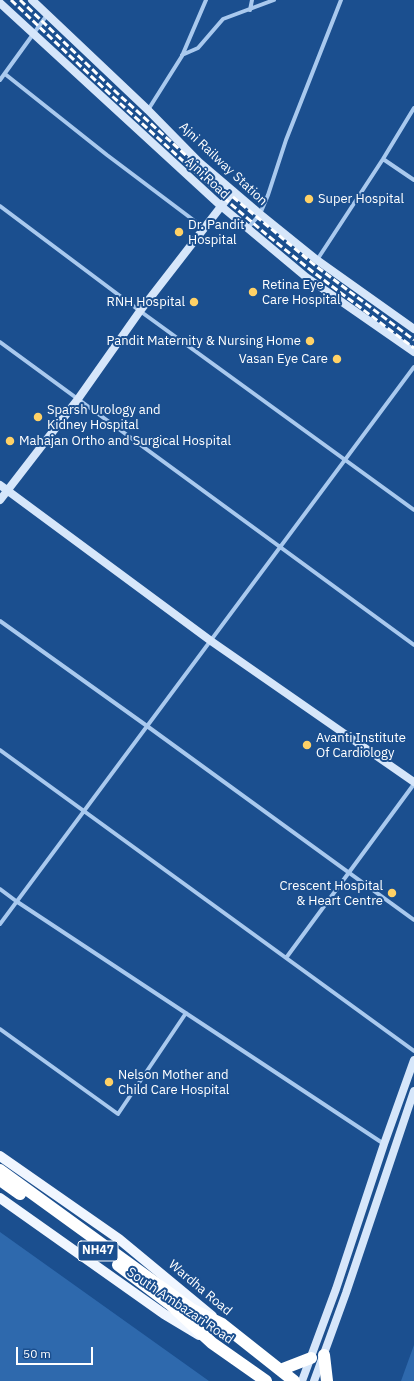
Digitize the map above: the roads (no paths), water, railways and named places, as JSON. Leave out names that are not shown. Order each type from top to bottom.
[{"type":"highway","name":"NH47","points":[[0,1170],[194,1310],[222,1324]]},
{"type":"highway","name":"NH47","points":[[0,1180],[165,1301],[212,1343]]},
{"type":"highway","name":"Wardha Road","points":[[222,1324],[294,1381]]},
{"type":"highway","name":"South Ambazari Road","points":[[212,1343],[266,1381]]},
{"type":"highway","points":[[324,1356],[327,1381]]},
{"type":"highway","points":[[280,1370],[311,1358]]},
{"type":"main road","name":"Ajni Railway Station","points":[[32,0],[148,110],[200,162],[233,191],[317,260],[414,329]]},
{"type":"main road","name":"Ajni Road","points":[[0,2],[221,206],[248,229],[306,277],[414,352]]},
{"type":"main road","points":[[0,500],[78,399],[140,311],[233,191]]},
{"type":"main road","points":[[0,485],[210,641],[414,783]]},
{"type":"main road","points":[[302,1381],[336,1289],[384,1144],[414,1060]]},
{"type":"main road","points":[[314,1381],[324,1356],[414,1091]]},
{"type":"main road","name":"Wardha Road","points":[[0,1156],[119,1239],[222,1324]]},
{"type":"main road","name":"South Ambazari Road","points":[[0,1198],[164,1314],[212,1343]]},
{"type":"street","points":[[148,110],[182,56],[206,0]]},
{"type":"street","points":[[250,10],[252,0]]},
{"type":"street","points":[[182,56],[198,48],[223,19],[274,0]]},
{"type":"street","points":[[248,229],[260,214],[268,195],[286,140],[341,0]]},
{"type":"street","points":[[0,80],[48,15]]},
{"type":"street","points":[[5,74],[101,150],[204,228]]},
{"type":"street","points":[[317,260],[383,159],[414,108]]},
{"type":"street","points":[[383,159],[414,180]]},
{"type":"street","points":[[0,206],[140,311],[414,510]]},
{"type":"street","points":[[0,342],[414,645]]},
{"type":"street","points":[[0,924],[414,367]]},
{"type":"street","points":[[0,621],[414,920]]},
{"type":"street","points":[[0,750],[414,1051]]},
{"type":"street","points":[[286,958],[414,783]]},
{"type":"street","points":[[0,889],[186,1014],[384,1144]]},
{"type":"street","points":[[0,1029],[118,1114],[186,1014]]},
{"type":"railway","points":[[11,0],[113,97],[218,193],[313,272],[414,348]]},
{"type":"railway","points":[[20,0],[117,93],[222,188],[317,267],[414,340]]},
{"type":"place","name":"Super Hospital","points":[[309,199]]},
{"type":"place","name":"Dr. Pandit Hospital","points":[[179,232]]},
{"type":"place","name":"Retina Eye Care Hospital","points":[[253,292]]},
{"type":"place","name":"RNH Hospital","points":[[194,302]]},
{"type":"place","name":"Pandit Maternity & Nursing Home","points":[[310,341]]},
{"type":"place","name":"Vasan Eye Care","points":[[337,359]]},
{"type":"place","name":"Sparsh Urology and Kidney Hospital","points":[[38,417]]},
{"type":"place","name":"Mahajan Ortho and Surgical Hospital","points":[[10,441]]},
{"type":"place","name":"Avanti Institute Of Cardiology","points":[[307,745]]},
{"type":"place","name":"Crescent Hospital & Heart Centre","points":[[392,893]]},
{"type":"place","name":"Nelson Mother and Child Care Hospital","points":[[109,1082]]}]
